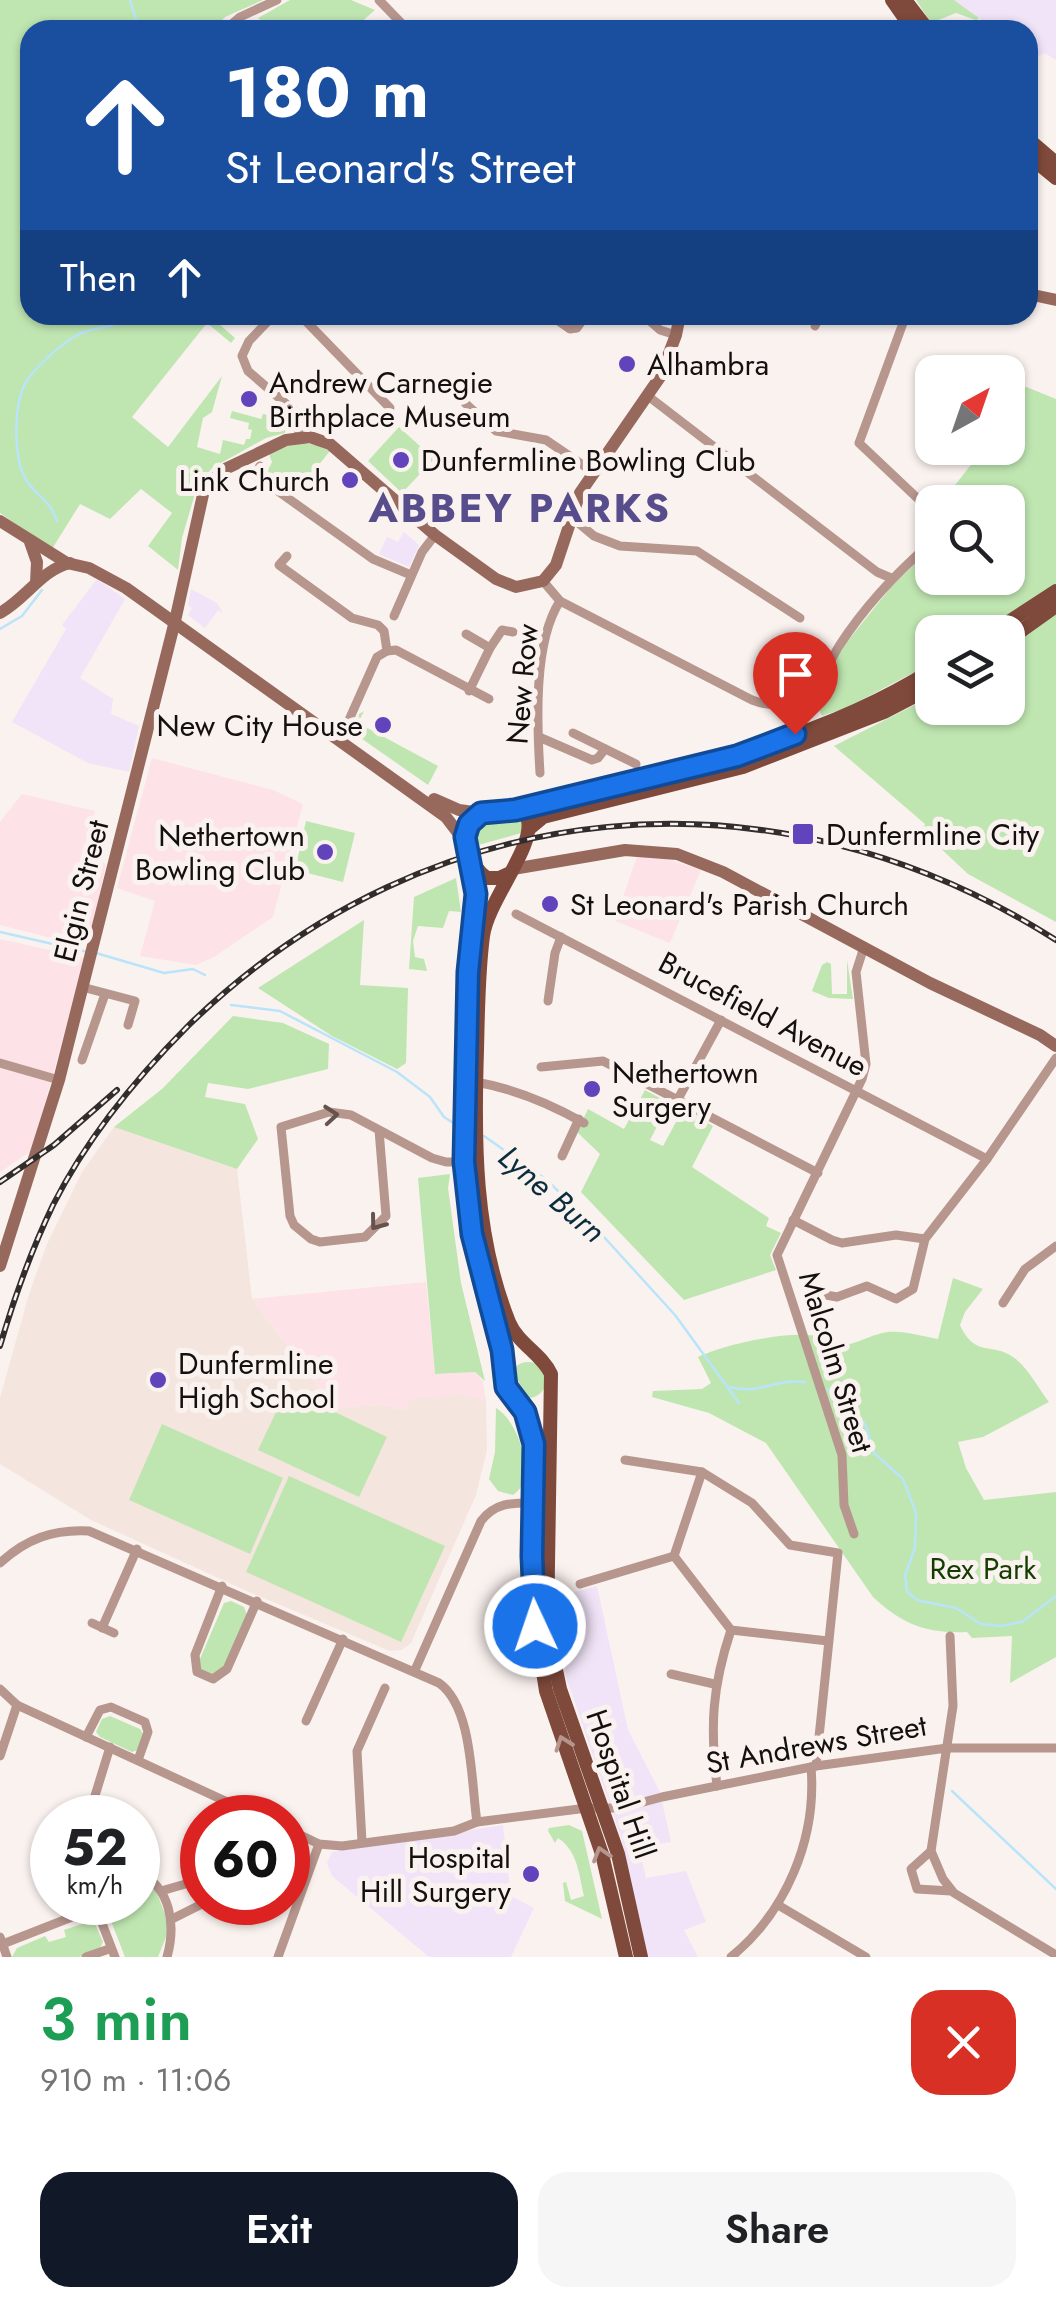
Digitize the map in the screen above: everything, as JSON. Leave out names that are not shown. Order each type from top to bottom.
[{"type":"main road","points":[[905,0],[920,20]]},
{"type":"main road","points":[[1025,617],[1056,591]]},
{"type":"main road","points":[[1025,623],[1056,606]]},
{"type":"main road","points":[[915,680],[879,700],[737,756],[515,810],[481,813],[469,824],[465,842],[473,864],[476,894],[468,972],[469,1131],[484,1232],[497,1286],[515,1335],[549,1370],[549,1390],[538,1401],[517,1400],[506,1387],[506,1371],[472,1234],[464,1162],[469,1131],[476,1082],[484,929],[494,900],[529,834],[539,818],[744,767],[866,720],[915,696]]},
{"type":"main road","points":[[515,810],[526,816],[529,834]]},
{"type":"main road","points":[[473,864],[487,878],[499,878],[512,871]]},
{"type":"main road","points":[[506,1371],[519,1358],[536,1358]]},
{"type":"main road","name":"Hospital Hill","points":[[549,1390],[547,1627],[560,1689],[603,1808],[632,1907],[641,1957]]},
{"type":"main road","name":"Hospital Hill","points":[[517,1400],[532,1429],[534,1444],[532,1600],[540,1662],[614,1900],[626,1957]]},
{"type":"street","points":[[237,20],[277,0]]},
{"type":"street","points":[[379,0],[398,20]]},
{"type":"street","points":[[264,325],[243,349],[244,363],[292,409],[300,436],[330,444],[435,535],[506,584],[516,587],[544,581],[560,601],[766,706],[788,704],[818,684],[839,646],[891,578],[915,559]]},
{"type":"street","points":[[310,325],[390,408]]},
{"type":"street","points":[[654,325],[676,335]]},
{"type":"street","name":"New Row","points":[[544,581],[556,565],[570,516],[593,472],[648,396],[667,362],[678,325]]},
{"type":"street","points":[[902,325],[859,443],[915,496]]},
{"type":"street","points":[[648,396],[877,572],[891,578]]},
{"type":"street","points":[[465,403],[496,431],[546,440],[593,472]]},
{"type":"street","name":"Elgin Street","points":[[0,1266],[58,1080],[175,621],[199,509],[210,480],[223,470],[300,436]]},
{"type":"street","points":[[260,466],[254,474],[373,559],[411,576]]},
{"type":"street","points":[[570,516],[594,536],[620,546],[697,552],[800,618]]},
{"type":"street","points":[[0,521],[64,564]]},
{"type":"street","points":[[394,616],[422,552],[435,535]]},
{"type":"street","points":[[30,542],[37,562],[36,584]]},
{"type":"street","points":[[287,556],[279,566],[352,618],[378,625],[384,631],[387,651]]},
{"type":"street","points":[[0,613],[64,564],[95,562],[384,770],[446,806],[481,813]]},
{"type":"street","name":"New Row","points":[[540,773],[546,627],[560,601]]},
{"type":"street","points":[[469,690],[502,630],[513,632]]},
{"type":"street","points":[[466,634],[490,648]]},
{"type":"street","points":[[340,740],[377,657],[387,651],[396,650],[489,699]]},
{"type":"street","points":[[573,733],[636,764]]},
{"type":"street","points":[[539,738],[592,760],[604,748]]},
{"type":"street","points":[[384,770],[446,817],[465,842]]},
{"type":"street","points":[[529,834],[532,857],[549,861]]},
{"type":"street","points":[[512,871],[549,861],[625,850],[677,854],[723,872],[1056,1046]]},
{"type":"street","name":"Brucefield Avenue","points":[[516,914],[987,1159]]},
{"type":"street","points":[[548,1001],[561,937]]},
{"type":"street","name":"Malcolm Street","points":[[854,1534],[846,1517],[842,1455],[777,1255],[866,1064],[856,972],[864,947]]},
{"type":"street","points":[[82,987],[135,1001],[128,1024]]},
{"type":"street","points":[[82,1060],[104,994]]},
{"type":"street","points":[[678,1100],[722,1020]]},
{"type":"street","points":[[826,1295],[838,1297],[868,1286],[888,1298],[904,1296],[913,1289],[925,1239],[987,1159],[1056,1058]]},
{"type":"street","points":[[541,1067],[603,1061],[818,1173]]},
{"type":"street","points":[[0,1064],[58,1080]]},
{"type":"street","points":[[476,1082],[502,1086],[546,1102],[582,1121],[562,1156]]},
{"type":"street","points":[[379,1130],[386,1216],[365,1237],[311,1240],[290,1216],[281,1127],[340,1111],[379,1130],[440,1161],[464,1162]]},
{"type":"street","points":[[793,1220],[842,1242],[896,1235],[925,1239]]},
{"type":"street","points":[[1003,1304],[1025,1270],[1056,1246]]},
{"type":"street","points":[[625,1460],[702,1472],[752,1504],[790,1545],[838,1554],[803,1843],[795,1871],[778,1905],[763,1928],[730,1957]]},
{"type":"street","points":[[674,1556],[702,1472]]},
{"type":"street","points":[[415,1670],[481,1520],[501,1504],[534,1503]]},
{"type":"street","points":[[846,1517],[858,1512]]},
{"type":"street","points":[[0,1563],[22,1544],[56,1531],[88,1531],[415,1670],[450,1690],[459,1704],[476,1822]]},
{"type":"street","points":[[102,1628],[137,1549]]},
{"type":"street","points":[[674,1556],[731,1630],[828,1641]]},
{"type":"street","points":[[580,1584],[674,1556]]},
{"type":"street","points":[[222,1586],[195,1654],[197,1672],[205,1677],[214,1679],[228,1670],[256,1601]]},
{"type":"street","points":[[92,1622],[114,1633]]},
{"type":"street","points":[[717,1786],[712,1739],[714,1684],[731,1630]]},
{"type":"street","points":[[950,1636],[953,1706],[931,1851],[943,1880],[954,1893]]},
{"type":"street","points":[[306,1722],[343,1639]]},
{"type":"street","points":[[670,1674],[714,1684]]},
{"type":"street","points":[[362,1842],[357,1751],[385,1688]]},
{"type":"street","points":[[0,1689],[17,1706],[213,1795]]},
{"type":"street","points":[[0,1756],[17,1706]]},
{"type":"street","points":[[86,1736],[100,1710],[111,1707],[144,1722],[148,1732],[138,1760]]},
{"type":"street","points":[[95,1795],[110,1748]]},
{"type":"street","name":"St Andrews Street","points":[[318,1844],[454,1831],[476,1822],[587,1808],[621,1808],[814,1767],[947,1748],[1056,1748]]},
{"type":"street","points":[[278,1957],[318,1844],[310,1840]]},
{"type":"street","points":[[931,1851],[911,1870],[918,1889],[954,1893],[1056,1955]]},
{"type":"street","points":[[167,1957],[174,1934],[161,1891],[180,1886]]},
{"type":"street","points":[[778,1905],[866,1957]]},
{"type":"street","points":[[172,1920],[180,1916]]},
{"type":"street","points":[[7,1957],[0,1942],[44,1925]]},
{"type":"street","points":[[86,1957],[112,1953],[102,1925]]},
{"type":"shaded area","points":[[954,0],[1056,0],[1056,60],[1045,53],[1038,56],[1038,20],[982,20]]},
{"type":"shaded area","points":[[404,532],[419,545],[409,567],[379,554],[387,537],[398,542]]},
{"type":"shaded area","points":[[97,579],[125,599],[80,678],[113,699],[111,714],[139,726],[129,772],[88,763],[12,722],[66,629],[62,625]]},
{"type":"shaded area","points":[[191,589],[217,603],[223,614],[218,610],[205,628],[188,615],[192,608],[188,605]]},
{"type":"shaded area","points":[[152,758],[273,790],[303,804],[273,917],[196,965],[140,956],[155,901],[117,888]]},
{"type":"shaded area","points":[[22,794],[95,811],[81,857],[106,864],[90,941],[75,944],[0,925],[0,822]]},
{"type":"shaded area","points":[[637,856],[664,858],[701,870],[670,943],[615,921]]},
{"type":"shaded area","points":[[0,939],[85,958],[32,1150],[0,1172]]},
{"type":"shaded area","name":"Dunfermline High School","points":[[114,1127],[237,1169],[252,1299],[333,1408],[383,1405],[407,1411],[409,1400],[463,1394],[486,1401],[487,1450],[476,1495],[411,1643],[402,1650],[390,1651],[91,1520],[0,1464],[0,1398],[29,1294],[47,1244],[82,1172]]},
{"type":"shaded area","points":[[426,1282],[435,1374],[475,1372],[483,1381],[486,1401],[463,1394],[408,1411],[383,1405],[333,1408],[252,1299]]},
{"type":"shaded area","points":[[597,1586],[628,1730],[660,1792],[671,1842],[650,1845],[647,1836],[637,1838],[646,1878],[686,1871],[706,1922],[684,1930],[698,1957],[646,1957],[621,1837],[567,1680],[553,1598]]},
{"type":"shaded area","points":[[503,1825],[511,1896],[534,1908],[511,1957],[429,1957],[332,1876],[327,1863],[332,1852]]},
{"type":"green space","points":[[0,0],[263,0],[222,20],[20,20],[20,325],[205,325],[132,417],[168,447],[222,376],[212,412],[203,418],[197,447],[220,454],[223,440],[244,445],[250,439],[249,423],[230,418],[232,411],[261,419],[263,414],[272,416],[278,405],[289,418],[285,433],[266,438],[212,468],[197,487],[182,538],[178,570],[148,546],[172,513],[141,489],[110,519],[80,504],[52,549],[0,513]]},
{"type":"green space","points":[[290,0],[351,0],[375,10],[364,20],[258,18]]},
{"type":"green space","points":[[916,0],[954,0],[979,18],[956,13],[929,20]]},
{"type":"green space","points":[[209,325],[220,325],[235,338],[231,343]]},
{"type":"green space","points":[[1025,386],[1056,399],[1056,584],[1006,615],[915,615],[915,672],[848,707],[822,716],[813,696],[842,648],[915,564],[915,595],[1025,595],[1025,485],[955,485],[971,465],[1025,465]]},
{"type":"green space","name":"Dunfermline Bowling Club","points":[[399,427],[434,459],[402,493],[368,461]]},
{"type":"green space","points":[[298,442],[330,451],[295,494],[267,472],[272,462],[269,454]]},
{"type":"green space","points":[[1056,612],[1056,922],[968,874],[923,832],[925,824],[834,746],[915,705],[915,725],[1025,725],[1025,633]]},
{"type":"green space","points":[[364,711],[358,723],[438,766],[428,785],[355,734],[359,714]]},
{"type":"green space","points":[[505,815],[521,818],[525,832],[471,847],[473,824]]},
{"type":"green space","name":"Nethertown Bowling Club","points":[[306,821],[355,833],[343,882],[295,870]]},
{"type":"green space","points":[[456,878],[461,912],[449,911],[443,928],[418,926],[413,941],[415,957],[424,959],[427,971],[409,969],[414,897]]},
{"type":"green space","points":[[364,920],[360,985],[408,988],[406,1063],[397,1069],[332,1036],[258,988]]},
{"type":"green space","points":[[847,960],[853,999],[829,998],[812,991],[822,965],[827,962],[831,964],[832,994],[847,994]]},
{"type":"green space","points":[[233,1016],[283,1023],[329,1044],[328,1069],[248,1089],[208,1083],[205,1097],[245,1104],[258,1139],[237,1169],[114,1127],[162,1089]]},
{"type":"green space","points":[[645,1090],[669,1103],[650,1140],[663,1146],[683,1109],[713,1126],[692,1167],[769,1218],[766,1226],[781,1233],[770,1255],[776,1270],[684,1300],[581,1192],[600,1154],[577,1132],[588,1109],[624,1129]]},
{"type":"green space","points":[[450,1174],[448,1188],[461,1283],[485,1381],[475,1372],[435,1374],[418,1178]]},
{"type":"green space","name":"Rex Park","points":[[953,1278],[983,1289],[960,1325],[966,1335],[978,1346],[1018,1361],[1049,1402],[983,1437],[958,1442],[966,1468],[984,1500],[1056,1492],[1056,1657],[1010,1683],[1012,1636],[972,1638],[967,1632],[927,1629],[894,1614],[873,1597],[766,1443],[709,1413],[652,1397],[653,1391],[702,1389],[711,1383],[698,1357],[749,1341],[811,1335],[838,1346],[893,1332],[938,1339]]},
{"type":"green space","points":[[528,1362],[540,1368],[546,1380],[540,1392],[528,1398],[516,1392],[510,1380],[516,1368]]},
{"type":"green space","points":[[287,1389],[387,1437],[359,1497],[258,1450]]},
{"type":"green space","points":[[496,1408],[512,1425],[525,1464],[521,1487],[513,1495],[498,1491],[489,1479],[495,1452]]},
{"type":"green space","points":[[162,1424],[283,1478],[250,1554],[129,1500]]},
{"type":"green space","points":[[289,1476],[445,1546],[401,1642],[246,1572]]},
{"type":"green space","points":[[231,1601],[244,1607],[247,1615],[222,1673],[212,1677],[200,1671],[199,1661],[224,1603]]},
{"type":"green space","points":[[110,1716],[140,1729],[144,1735],[138,1750],[132,1752],[100,1737],[96,1732],[102,1719]]},
{"type":"green space","points":[[569,1825],[582,1831],[602,1919],[565,1901],[566,1882],[571,1900],[584,1896],[579,1872],[565,1843],[558,1838],[555,1843],[548,1831]]},
{"type":"green space","points":[[160,1901],[172,1933],[166,1937],[158,1957],[125,1957],[113,1925],[160,1925]]},
{"type":"green space","points":[[95,1925],[103,1942],[99,1950],[79,1957],[12,1957],[17,1948],[45,1936],[49,1942],[66,1937],[64,1930]]},
{"type":"waterway","points":[[130,0],[136,20]]},
{"type":"waterway","points":[[57,521],[21,469],[16,428],[23,388],[37,368],[68,341],[81,333],[113,325]]},
{"type":"waterway","points":[[0,629],[22,616],[42,590]]},
{"type":"waterway","name":"Lyne Burn","points":[[0,932],[88,952]]},
{"type":"waterway","name":"Lyne Burn","points":[[96,953],[164,973],[193,969],[205,975]]},
{"type":"waterway","name":"Lyne Burn","points":[[231,1005],[280,1011],[397,1072],[430,1097],[444,1117],[458,1126]]},
{"type":"waterway","name":"Lyne Burn","points":[[484,1136],[547,1180],[604,1237],[675,1315],[739,1403]]},
{"type":"waterway","name":"Lyne Burn","points":[[729,1387],[750,1389],[805,1382]]},
{"type":"waterway","name":"Lyne Burn","points":[[828,1389],[850,1405],[866,1426],[874,1453],[903,1479],[916,1513],[915,1547],[905,1576],[907,1591],[913,1597],[956,1608],[981,1624],[1000,1626],[1022,1622],[1056,1596]]},
{"type":"waterway","points":[[952,1791],[1056,1889]]},
{"type":"railway","points":[[0,1346],[53,1205],[97,1133],[150,1066],[189,1025],[284,946],[387,887],[495,847],[608,827],[722,826],[836,844],[948,882],[1056,940]]},
{"type":"railway","points":[[0,1182],[54,1145],[117,1090]]},
{"type":"place","name":"Alhambra","points":[[627,364]]},
{"type":"place","name":"Andrew Carnegie Birthplace Museum","points":[[249,399]]},
{"type":"place","name":"Dunfermline Bowling Club","points":[[401,460]]},
{"type":"place","name":"Link Church","points":[[350,480]]},
{"type":"place","name":"New City House","points":[[383,725]]},
{"type":"place","name":"Dunfermline City","points":[[803,834]]},
{"type":"place","name":"Nethertown Bowling Club","points":[[325,852]]},
{"type":"place","name":"St Leonard's Parish Church","points":[[550,904]]},
{"type":"place","name":"Nethertown Surgery","points":[[592,1089]]},
{"type":"place","name":"Dunfermline High School","points":[[158,1380]]},
{"type":"place","name":"Hospital Hill Surgery","points":[[531,1874]]},
{"type":"district","name":"ABBEY PARKS","points":[[520,508]]},
{"type":"route","points":[[535,1626],[532,1556],[536,1464],[532,1429],[506,1387],[502,1350],[472,1234],[464,1162],[468,972],[476,894],[473,864],[465,842],[467,828],[481,813],[515,810],[737,756],[795,734]]}]
